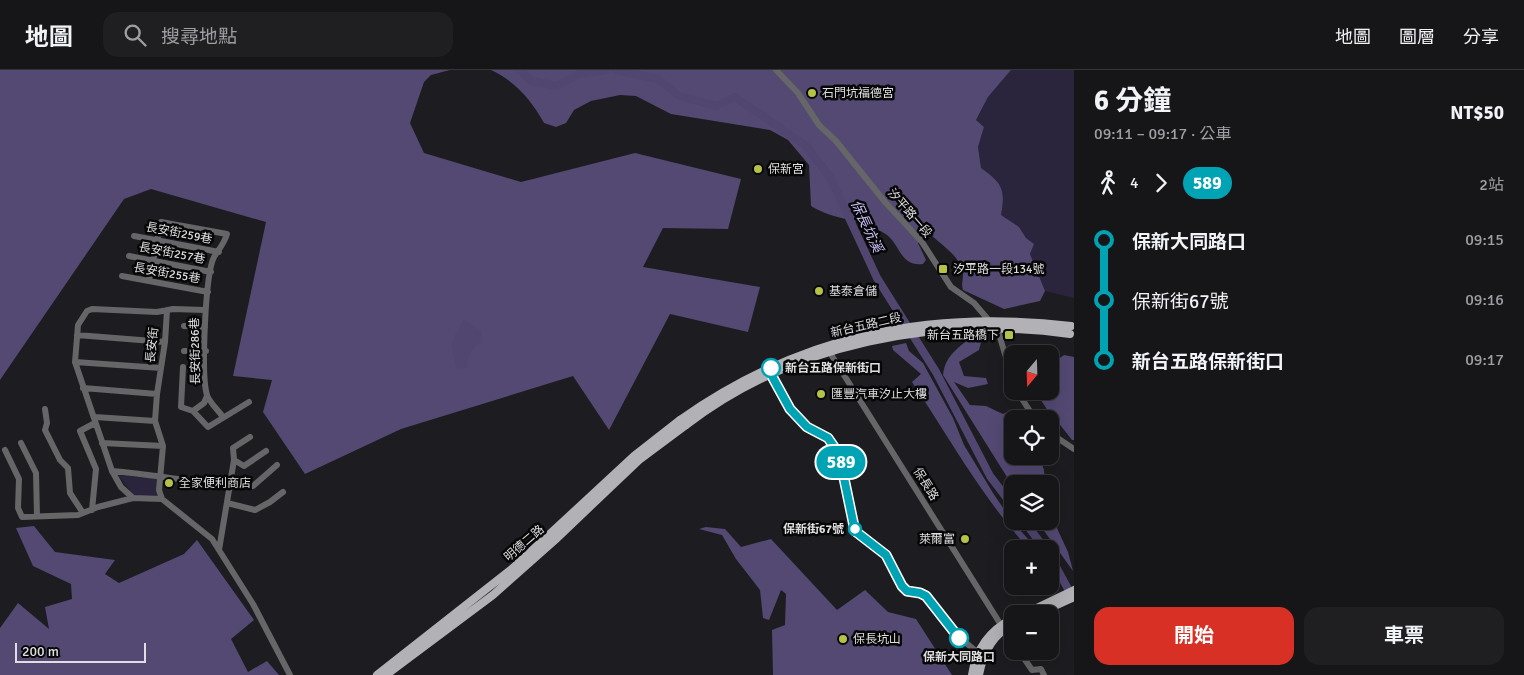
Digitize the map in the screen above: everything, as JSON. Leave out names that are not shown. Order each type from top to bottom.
[{"type":"main road","name":"新台五路二段","points":[[683,423],[714,397],[765,368],[857,337],[918,326],[968,320],[1020,321],[1072,330]]},
{"type":"main road","name":"明德二路","points":[[377,675],[513,568],[634,456],[683,423]]},
{"type":"main road","name":"明德二路","points":[[386,675],[493,595],[555,540],[639,460],[683,423]]},
{"type":"main road","points":[[1050,605],[1074,590]]},
{"type":"main road","points":[[1047,605],[1074,597]]},
{"type":"main road","points":[[972,675],[977,652],[1003,627]]},
{"type":"main road","points":[[978,675],[986,650],[1003,627]]},
{"type":"street","name":"汐平路一段","points":[[776,70],[798,94],[819,125],[836,141],[885,202],[922,242],[951,287],[974,303],[998,332],[1004,351]]},
{"type":"street","points":[[133,498],[121,487],[112,471],[83,388],[75,362],[78,325],[87,311],[92,309],[157,312],[166,310],[205,310],[214,257],[219,252],[227,234],[161,222],[149,281]]},
{"type":"street","name":"長安街259巷","points":[[134,236],[219,252]]},
{"type":"street","name":"長安街257巷","points":[[129,256],[211,272]]},
{"type":"street","name":"長安街255巷","points":[[122,276],[208,292]]},
{"type":"street","name":"長安街","points":[[162,499],[159,490],[164,446],[155,421],[156,394],[165,342],[166,310]]},
{"type":"street","name":"長安街286巷","points":[[205,310],[207,396],[223,417]]},
{"type":"street","points":[[184,326],[205,327]]},
{"type":"street","points":[[77,335],[165,342]]},
{"type":"street","points":[[184,351],[206,351]]},
{"type":"street","name":"保長路","points":[[832,356],[1003,627]]},
{"type":"street","points":[[75,362],[161,368]]},
{"type":"street","points":[[182,367],[181,407],[193,411],[208,427],[223,417],[229,416],[249,402]]},
{"type":"street","points":[[773,378],[797,418],[807,427],[828,438],[839,454],[855,531],[886,555],[902,586],[907,591],[926,596],[959,638],[977,652]]},
{"type":"street","points":[[83,388],[156,394]]},
{"type":"street","points":[[193,411],[204,403],[207,396]]},
{"type":"street","points":[[45,409],[47,423],[45,430],[60,460],[68,468],[70,493],[83,513]]},
{"type":"street","points":[[92,510],[96,469],[80,431],[95,420],[155,421]]},
{"type":"street","points":[[219,550],[234,460],[233,448],[250,437]]},
{"type":"street","points":[[1059,440],[1074,449]]},
{"type":"street","points":[[22,443],[36,473],[36,516]]},
{"type":"street","points":[[102,443],[164,446]]},
{"type":"street","points":[[5,450],[18,479],[20,515],[53,517],[83,513],[133,498],[162,499],[212,539],[252,604],[290,675]]},
{"type":"street","points":[[234,460],[244,466],[266,452]]},
{"type":"street","points":[[112,471],[160,475],[229,486],[253,486],[277,465]]},
{"type":"street","points":[[226,503],[255,510],[283,492]]},
{"type":"street","points":[[1025,660],[1032,670],[1041,669],[1044,675]]},
{"type":"shaded area","points":[[0,70],[450,70],[431,75],[424,82],[410,123],[424,153],[521,182],[635,153],[741,179],[728,229],[663,228],[643,267],[760,287],[748,332],[670,314],[609,430],[573,376],[401,429],[305,474],[263,412],[272,380],[233,376],[266,222],[151,189],[124,199],[0,380]]},
{"type":"shaded area","points":[[491,70],[1011,70],[988,97],[976,120],[984,127],[978,147],[981,168],[994,178],[1001,187],[1003,199],[1001,215],[1019,227],[1026,238],[1034,244],[1030,254],[1045,291],[1040,301],[1004,309],[963,290],[962,268],[951,252],[931,235],[918,243],[926,260],[923,264],[915,264],[905,258],[890,237],[884,233],[875,228],[828,214],[811,206],[809,165],[788,140],[770,130],[671,114],[636,96],[620,95],[591,101],[574,110],[566,123],[556,127],[544,123],[522,92],[508,80]]},
{"type":"shaded area","points":[[1011,70],[1074,70],[1074,298],[1045,291],[1030,254],[1033,244],[1026,238],[1019,227],[1001,215],[1003,199],[1001,188],[994,178],[981,169],[978,147],[984,127],[976,120],[988,97]]},
{"type":"shaded area","points":[[464,319],[482,333],[481,342],[470,353],[467,368],[457,370],[451,343]]},
{"type":"shaded area","points":[[975,335],[983,335],[979,350],[959,362],[964,376],[986,378],[988,384],[968,388],[954,382],[970,405],[986,406],[1004,414],[1004,465],[1042,465],[1044,475],[1006,475],[943,375],[950,356]]},
{"type":"shaded area","points":[[906,343],[909,351],[923,363],[953,418],[964,445],[1004,509],[1004,519],[912,382],[921,374],[893,350],[892,346]]},
{"type":"shaded area","points":[[1064,355],[1074,357],[1074,440],[1059,424],[1059,410],[1047,410],[1041,400],[1059,400],[1059,359]]},
{"type":"shaded area","points":[[118,475],[159,479],[158,497],[134,496]]},
{"type":"shaded area","points":[[34,526],[55,552],[115,560],[105,574],[119,583],[184,554],[197,540],[254,620],[231,639],[248,672],[267,661],[279,675],[0,675],[0,628],[18,603],[49,629],[45,607],[72,599],[71,584],[33,566],[16,528]]},
{"type":"shaded area","points":[[706,527],[725,529],[741,547],[771,539],[837,610],[865,590],[888,612],[916,619],[952,675],[773,675],[772,630],[785,625],[786,594],[781,590],[769,620],[763,618],[760,590],[736,559],[722,535],[699,529]]},
{"type":"shaded area","points":[[1012,530],[1020,530],[1029,540],[1021,540]]},
{"type":"shaded area","points":[[1043,530],[1058,530],[1068,552],[1073,571],[1059,552],[1059,540],[1051,540]]},
{"type":"waterway","name":"保長坑溪","points":[[519,70],[532,81],[557,86],[579,74],[605,70]]},
{"type":"waterway","name":"保長坑溪","points":[[616,70],[658,79],[679,96],[716,106],[735,97],[806,146],[830,177],[877,278],[936,372],[990,476],[1004,494]]},
{"type":"waterway","name":"保長坑溪","points":[[1031,530],[1038,540]]},
{"type":"waterway","name":"保長坑溪","points":[[1059,572],[1073,598]]},
{"type":"bus line","name":"589","points":[[771,368],[773,378],[797,418],[807,427],[828,438],[839,454],[855,531],[861,538],[886,555],[902,586],[907,591],[926,596],[959,638]]},
{"type":"place","name":"石門坑福德宮","points":[[812,93]]},
{"type":"place","name":"保新宮","points":[[758,169]]},
{"type":"place","name":"汐平路一段134號","points":[[943,269]]},
{"type":"place","name":"基泰倉儲","points":[[819,291]]},
{"type":"place","name":"新台五路橋下","points":[[1009,335]]},
{"type":"place","name":"新台五路保新街口","points":[[771,368]]},
{"type":"place","name":"匯豐汽車汐止大樓","points":[[821,394]]},
{"type":"place","name":"全家便利商店","points":[[169,483]]},
{"type":"place","name":"保新街67號","points":[[855,529]]},
{"type":"place","name":"萊爾富","points":[[965,539]]},
{"type":"place","name":"保新大同路口","points":[[959,638]]},
{"type":"place","name":"保長坑山","points":[[843,639]]}]
